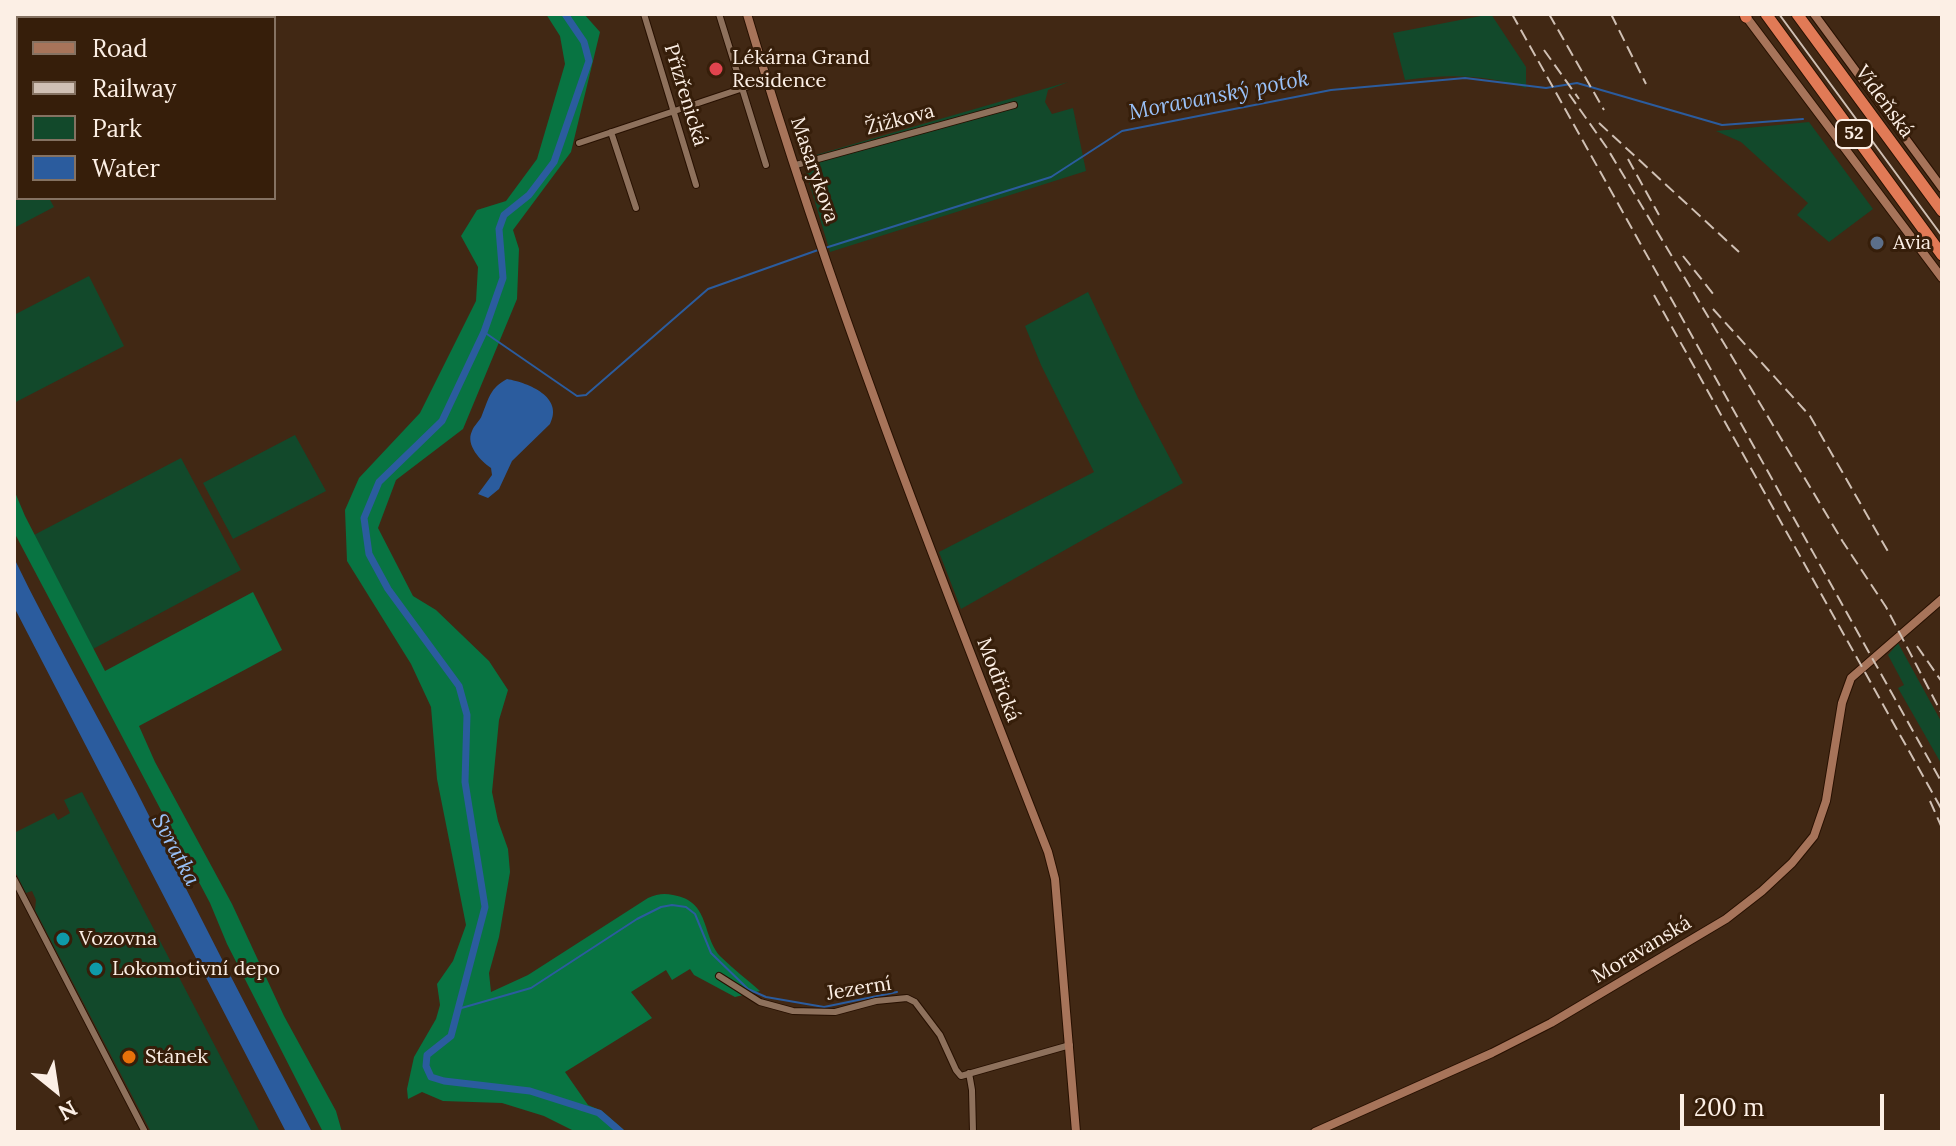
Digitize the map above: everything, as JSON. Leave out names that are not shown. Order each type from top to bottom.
[{"type":"highway","name":"52","points":[[1766,14],[1942,255]]},
{"type":"highway","name":"Vídeňská","points":[[1797,14],[1942,211]]},
{"type":"street","name":"Přízřenická","points":[[644,14],[696,185]]},
{"type":"street","points":[[719,14],[766,165]]},
{"type":"street","name":"Masarykova","points":[[747,14],[825,253]]},
{"type":"street","name":"Vídeňská","points":[[1814,14],[1942,188]]},
{"type":"street","points":[[1745,15],[1942,278]]},
{"type":"street","points":[[579,143],[767,80]]},
{"type":"street","name":"Žižkova","points":[[796,165],[1014,105]]},
{"type":"street","points":[[611,132],[636,208]]},
{"type":"street","name":"Modřická","points":[[825,253],[886,434],[1048,852],[1055,879],[1076,1132]]},
{"type":"street","name":"Moravanská","points":[[1315,1132],[1492,1053],[1551,1023],[1726,919],[1762,891],[1792,863],[1814,836],[1826,801],[1843,696],[1853,674],[1942,599]]},
{"type":"street","points":[[14,879],[145,1132]]},
{"type":"street","name":"Jezerní","points":[[719,976],[760,1002],[793,1011],[835,1012],[876,1001],[907,998],[915,1002],[940,1035],[956,1070],[961,1076],[969,1073]]},
{"type":"street","points":[[973,1132],[969,1073],[1070,1045]]},
{"type":"green space","points":[[546,14],[584,14],[600,32],[571,152],[513,230],[519,249],[517,299],[463,429],[396,480],[378,528],[413,596],[436,610],[489,661],[508,690],[499,720],[492,792],[508,849],[510,872],[499,937],[489,973],[491,992],[528,975],[648,898],[664,894],[694,904],[721,957],[760,991],[735,997],[694,975],[690,969],[672,980],[666,970],[631,992],[652,1018],[565,1072],[588,1105],[602,1111],[626,1132],[576,1132],[544,1116],[502,1103],[443,1101],[422,1092],[408,1099],[407,1089],[414,1057],[436,1019],[440,1005],[437,984],[453,961],[466,925],[437,779],[431,707],[411,664],[347,561],[345,510],[359,478],[420,413],[476,301],[478,267],[461,236],[477,210],[506,201],[537,159],[565,64],[560,36]]},
{"type":"green space","points":[[1491,14],[1526,67],[1526,88],[1466,76],[1405,80],[1393,33]]},
{"type":"green space","points":[[1068,82],[1048,90],[1045,102],[1052,114],[1073,108],[1086,171],[830,252],[802,159]]},
{"type":"green space","points":[[1809,122],[1873,209],[1829,242],[1797,215],[1808,203],[1741,142],[1716,131]]},
{"type":"green space","points":[[14,132],[16,200],[50,200],[54,207],[14,228]]},
{"type":"green space","points":[[89,276],[124,346],[14,403],[14,315]]},
{"type":"green space","points":[[1088,292],[1138,398],[1183,483],[961,609],[939,552],[1094,472],[1025,326]]},
{"type":"green space","points":[[295,435],[326,491],[233,539],[203,483]]},
{"type":"green space","points":[[181,458],[241,570],[93,649],[34,535]]},
{"type":"green space","points":[[14,490],[105,671],[253,592],[282,650],[139,726],[155,762],[232,904],[284,1016],[336,1111],[342,1132],[323,1132],[227,944],[210,903],[14,532]]},
{"type":"green space","points":[[1898,643],[1942,723],[1942,765],[1898,688],[1904,685],[1888,655]]},
{"type":"green space","points":[[82,792],[260,1132],[151,1132],[35,910],[36,900],[32,891],[26,893],[14,870],[14,833],[54,813],[58,820],[70,813],[64,800]]},
{"type":"water","points":[[507,379],[542,393],[552,406],[553,414],[550,424],[512,461],[499,489],[488,498],[478,494],[492,475],[491,468],[475,452],[470,436],[491,394]]},
{"type":"water","points":[[14,558],[312,1132],[286,1132],[14,607]]},
{"type":"waterway","points":[[565,14],[584,42],[589,61],[554,162],[529,195],[504,215],[499,229],[503,278],[484,332],[442,421],[379,482],[364,518],[369,554],[388,589],[459,686],[467,715],[465,782],[485,907],[451,1036],[427,1055],[426,1066],[431,1077],[444,1081],[530,1091],[599,1113],[621,1132]]},
{"type":"waterway","name":"Moravanský potok","points":[[825,248],[1051,177],[1122,131],[1331,90],[1465,78],[1546,88],[1577,83],[1722,125],[1803,119]]},
{"type":"waterway","name":"Moravanský potok","points":[[484,332],[577,396],[586,395],[708,289],[818,250]]},
{"type":"waterway","points":[[458,1009],[531,988],[637,919],[672,905],[686,907],[695,914],[711,953],[748,989],[766,997],[824,1007],[897,992]]},
{"type":"tram line","points":[[1779,14],[1942,236]]},
{"type":"railway","points":[[1512,14],[1942,783]]},
{"type":"railway","points":[[1549,14],[1604,110]]},
{"type":"railway","points":[[1611,14],[1646,84]]},
{"type":"railway","points":[[1544,50],[1579,99]]},
{"type":"railway","points":[[1569,94],[1607,148],[1843,542],[1886,607],[1942,714]]},
{"type":"railway","points":[[1599,123],[1739,252]]},
{"type":"railway","points":[[1628,159],[1659,215]]},
{"type":"railway","points":[[1683,256],[1714,295]]},
{"type":"railway","points":[[1654,295],[1942,810]]},
{"type":"railway","points":[[1713,309],[1810,416],[1890,555]]},
{"type":"railway","points":[[1917,646],[1942,682]]},
{"type":"railway","points":[[1930,801],[1942,828]]},
{"type":"place","name":"Lékárna Grand Residence","points":[[716,69]]},
{"type":"place","name":"Avia","points":[[1877,243]]},
{"type":"place","name":"Vozovna","points":[[63,939]]},
{"type":"place","name":"Lokomotivní depo","points":[[96,969]]},
{"type":"place","name":"Stánek","points":[[129,1057]]},
{"type":"water label","name":"Svratka","points":[[175,850]]}]
